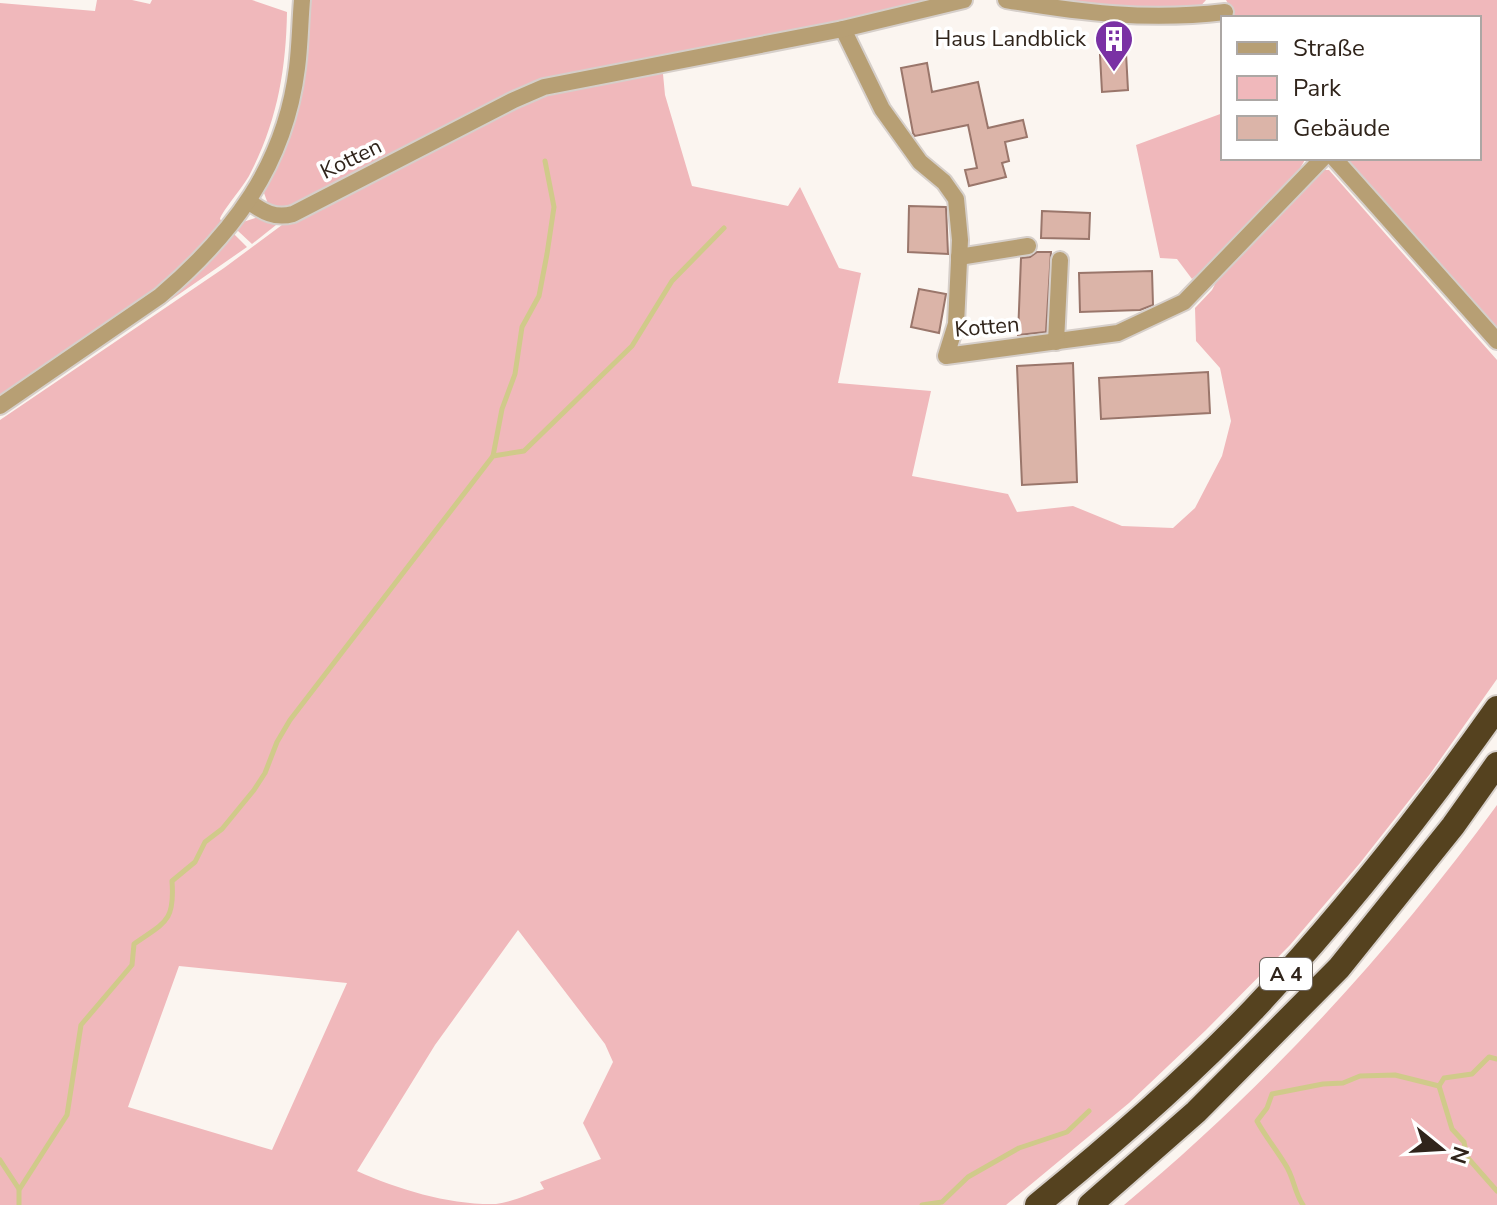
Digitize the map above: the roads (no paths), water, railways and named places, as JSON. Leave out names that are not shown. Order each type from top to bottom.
[{"type":"highway","name":"A 4","points":[[1037,1205],[1189,1074],[1252,1011],[1387,857],[1497,708]]},
{"type":"highway","name":"A 4","points":[[1090,1205],[1196,1112],[1339,968],[1453,826],[1497,764]]},
{"type":"street","points":[[0,406],[160,296],[230,228],[267,167],[291,102],[297,70],[302,0]]},
{"type":"street","name":"Kotten","points":[[248,201],[273,216],[293,214],[544,87],[843,29],[964,0]]},
{"type":"street","points":[[1006,0],[1096,15],[1132,17],[1189,16],[1224,10]]},
{"type":"street","name":"Kotten","points":[[843,29],[882,109],[920,162],[944,182],[956,199],[960,215],[956,324],[946,356],[1118,333],[1184,302],[1321,160]]},
{"type":"street","points":[[1336,160],[1497,341]]},
{"type":"street","points":[[959,257],[1028,246]]},
{"type":"street","points":[[1056,342],[1060,260]]},
{"type":"waterway","points":[[493,456],[502,409],[515,374],[522,327],[539,296],[547,254],[554,207],[545,161]]},
{"type":"waterway","points":[[19,1205],[19,1190],[67,1115],[81,1025],[132,965],[134,944],[166,920],[172,905],[172,881],[195,862],[205,842],[222,829],[254,790],[290,720],[493,456],[524,451],[632,346],[672,281],[724,228]]},
{"type":"waterway","points":[[1303,1205],[1288,1169],[1257,1121],[1267,1108],[1272,1094],[1343,1083],[1360,1076],[1395,1075],[1439,1086],[1444,1078],[1472,1074],[1489,1057],[1497,1059]]},
{"type":"waterway","points":[[1439,1086],[1452,1129],[1464,1142],[1467,1157],[1497,1191]]},
{"type":"waterway","points":[[922,1205],[942,1202],[968,1177],[1019,1148],[1067,1132],[1089,1111]]},
{"type":"waterway","points":[[0,1160],[19,1189]]},
{"type":"place","name":"Haus Landblick","points":[[1114,73]]}]
